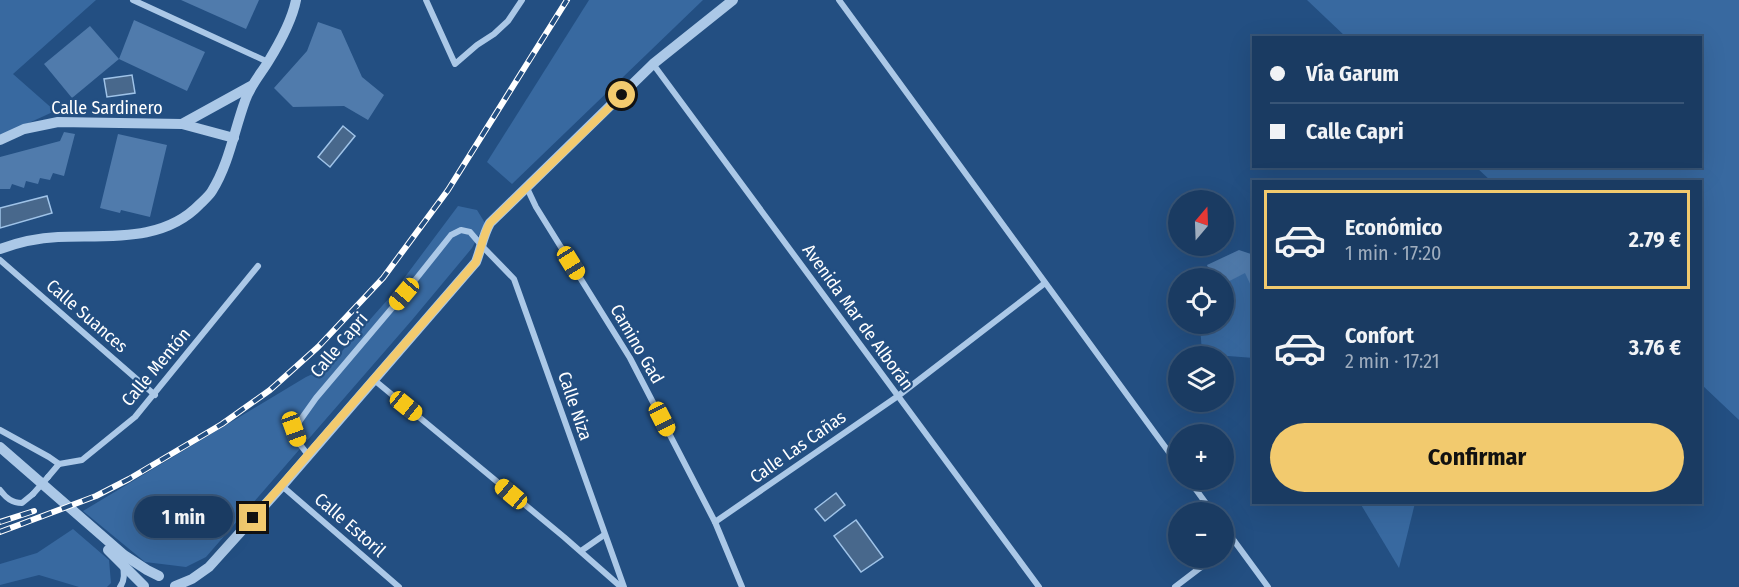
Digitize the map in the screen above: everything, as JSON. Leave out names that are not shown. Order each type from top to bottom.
[{"type":"street","points":[[134,0],[268,62]]},
{"type":"street","points":[[0,249],[19,242],[56,237],[129,236],[164,228],[190,214],[212,193],[226,164],[251,86],[268,62],[287,26],[296,0]]},
{"type":"street","points":[[426,0],[455,64],[508,21],[522,0]]},
{"type":"street","points":[[0,447],[124,555],[147,570],[168,578],[175,586],[192,579],[209,567],[282,486],[476,262],[484,233],[490,223],[653,64],[733,0]]},
{"type":"street","points":[[839,0],[1168,451]]},
{"type":"street","name":"Avenida Mar de Alborán","points":[[653,64],[1039,587]]},
{"type":"street","name":"Calle Sardinero","points":[[182,124],[251,86]]},
{"type":"street","name":"Calle Sardinero","points":[[0,140],[24,129],[58,122],[182,124],[234,138]]},
{"type":"street","name":"Camino Gad","points":[[527,188],[536,207],[630,358],[715,522],[742,587]]},
{"type":"street","name":"Calle Capri","points":[[308,455],[299,443],[294,429],[316,398],[451,235],[461,230],[470,232],[482,246]]},
{"type":"street","name":"Calle Niza","points":[[482,246],[514,279],[623,587]]},
{"type":"street","name":"Calle Suances","points":[[0,260],[154,395]]},
{"type":"street","name":"Calle Mentón","points":[[59,464],[82,460],[135,417],[258,266]]},
{"type":"street","name":"Calle Las Cañas","points":[[715,522],[898,396],[1045,283]]},
{"type":"street","points":[[373,379],[623,587]]},
{"type":"street","points":[[0,430],[59,464],[22,503],[14,503],[0,490]]},
{"type":"street","points":[[0,455],[123,564],[144,586],[150,579],[159,576]]},
{"type":"street","name":"Calle Estoril","points":[[282,486],[399,587]]},
{"type":"street","points":[[581,551],[604,535]]},
{"type":"street","points":[[1234,541],[1268,587]]},
{"type":"street","points":[[120,587],[123,584],[123,564]]},
{"type":"street","points":[[1176,587],[1200,568]]},
{"type":"shaded area","points":[[0,0],[96,0],[13,74],[55,111],[0,136]]},
{"type":"shaded area","points":[[589,0],[703,0],[512,184],[487,162]]},
{"type":"shaded area","points":[[1307,0],[1739,0],[1739,420],[1702,385],[1702,180],[1490,180],[1477,168],[1702,168],[1702,36],[1345,36]]},
{"type":"shaded area","points":[[132,75],[135,93],[107,97],[104,79]]},
{"type":"shaded area","points":[[343,126],[355,136],[330,167],[318,157]]},
{"type":"shaded area","points":[[47,196],[52,213],[0,228],[0,208]]},
{"type":"shaded area","points":[[458,206],[477,210],[485,223],[472,248],[206,557],[186,567],[145,562],[83,511],[306,377],[328,367],[390,297]]},
{"type":"shaded area","points":[[1245,272],[1252,275],[1252,358],[1234,356],[1234,346],[1201,346],[1201,334],[1234,334],[1234,278]]},
{"type":"shaded area","points":[[836,493],[845,505],[825,521],[815,509]]},
{"type":"shaded area","points":[[1361,504],[1415,504],[1399,568]]},
{"type":"shaded area","points":[[856,520],[883,557],[861,572],[834,536]]},
{"type":"shaded area","points":[[73,529],[109,560],[111,583],[107,587],[79,587],[39,575],[0,585],[0,564],[37,553]]},
{"type":"building","points":[[181,0],[259,0],[246,29]]},
{"type":"building","points":[[134,20],[205,52],[187,91],[119,59]]},
{"type":"building","points":[[318,22],[341,30],[362,77],[384,95],[368,120],[344,106],[293,107],[274,88],[307,51]]},
{"type":"building","points":[[90,26],[119,59],[72,98],[44,64]]},
{"type":"building","points":[[64,132],[75,134],[64,176],[53,173],[50,180],[40,178],[38,184],[26,181],[24,188],[12,184],[10,189],[0,189],[0,157],[60,141]]},
{"type":"building","points":[[118,134],[167,145],[150,217],[100,208]]},
{"type":"building","points":[[1239,250],[1252,254],[1252,288],[1245,273],[1234,279],[1234,268],[1208,268],[1207,265],[1226,256],[1234,256],[1234,252]]},
{"type":"railway","points":[[0,532],[96,496],[129,479],[222,424],[270,390],[318,347],[383,278],[448,190],[567,0]]},
{"type":"railway","points":[[0,522],[34,511]]},
{"type":"route","points":[[253,518],[476,262],[484,233],[490,223],[622,95]]}]
